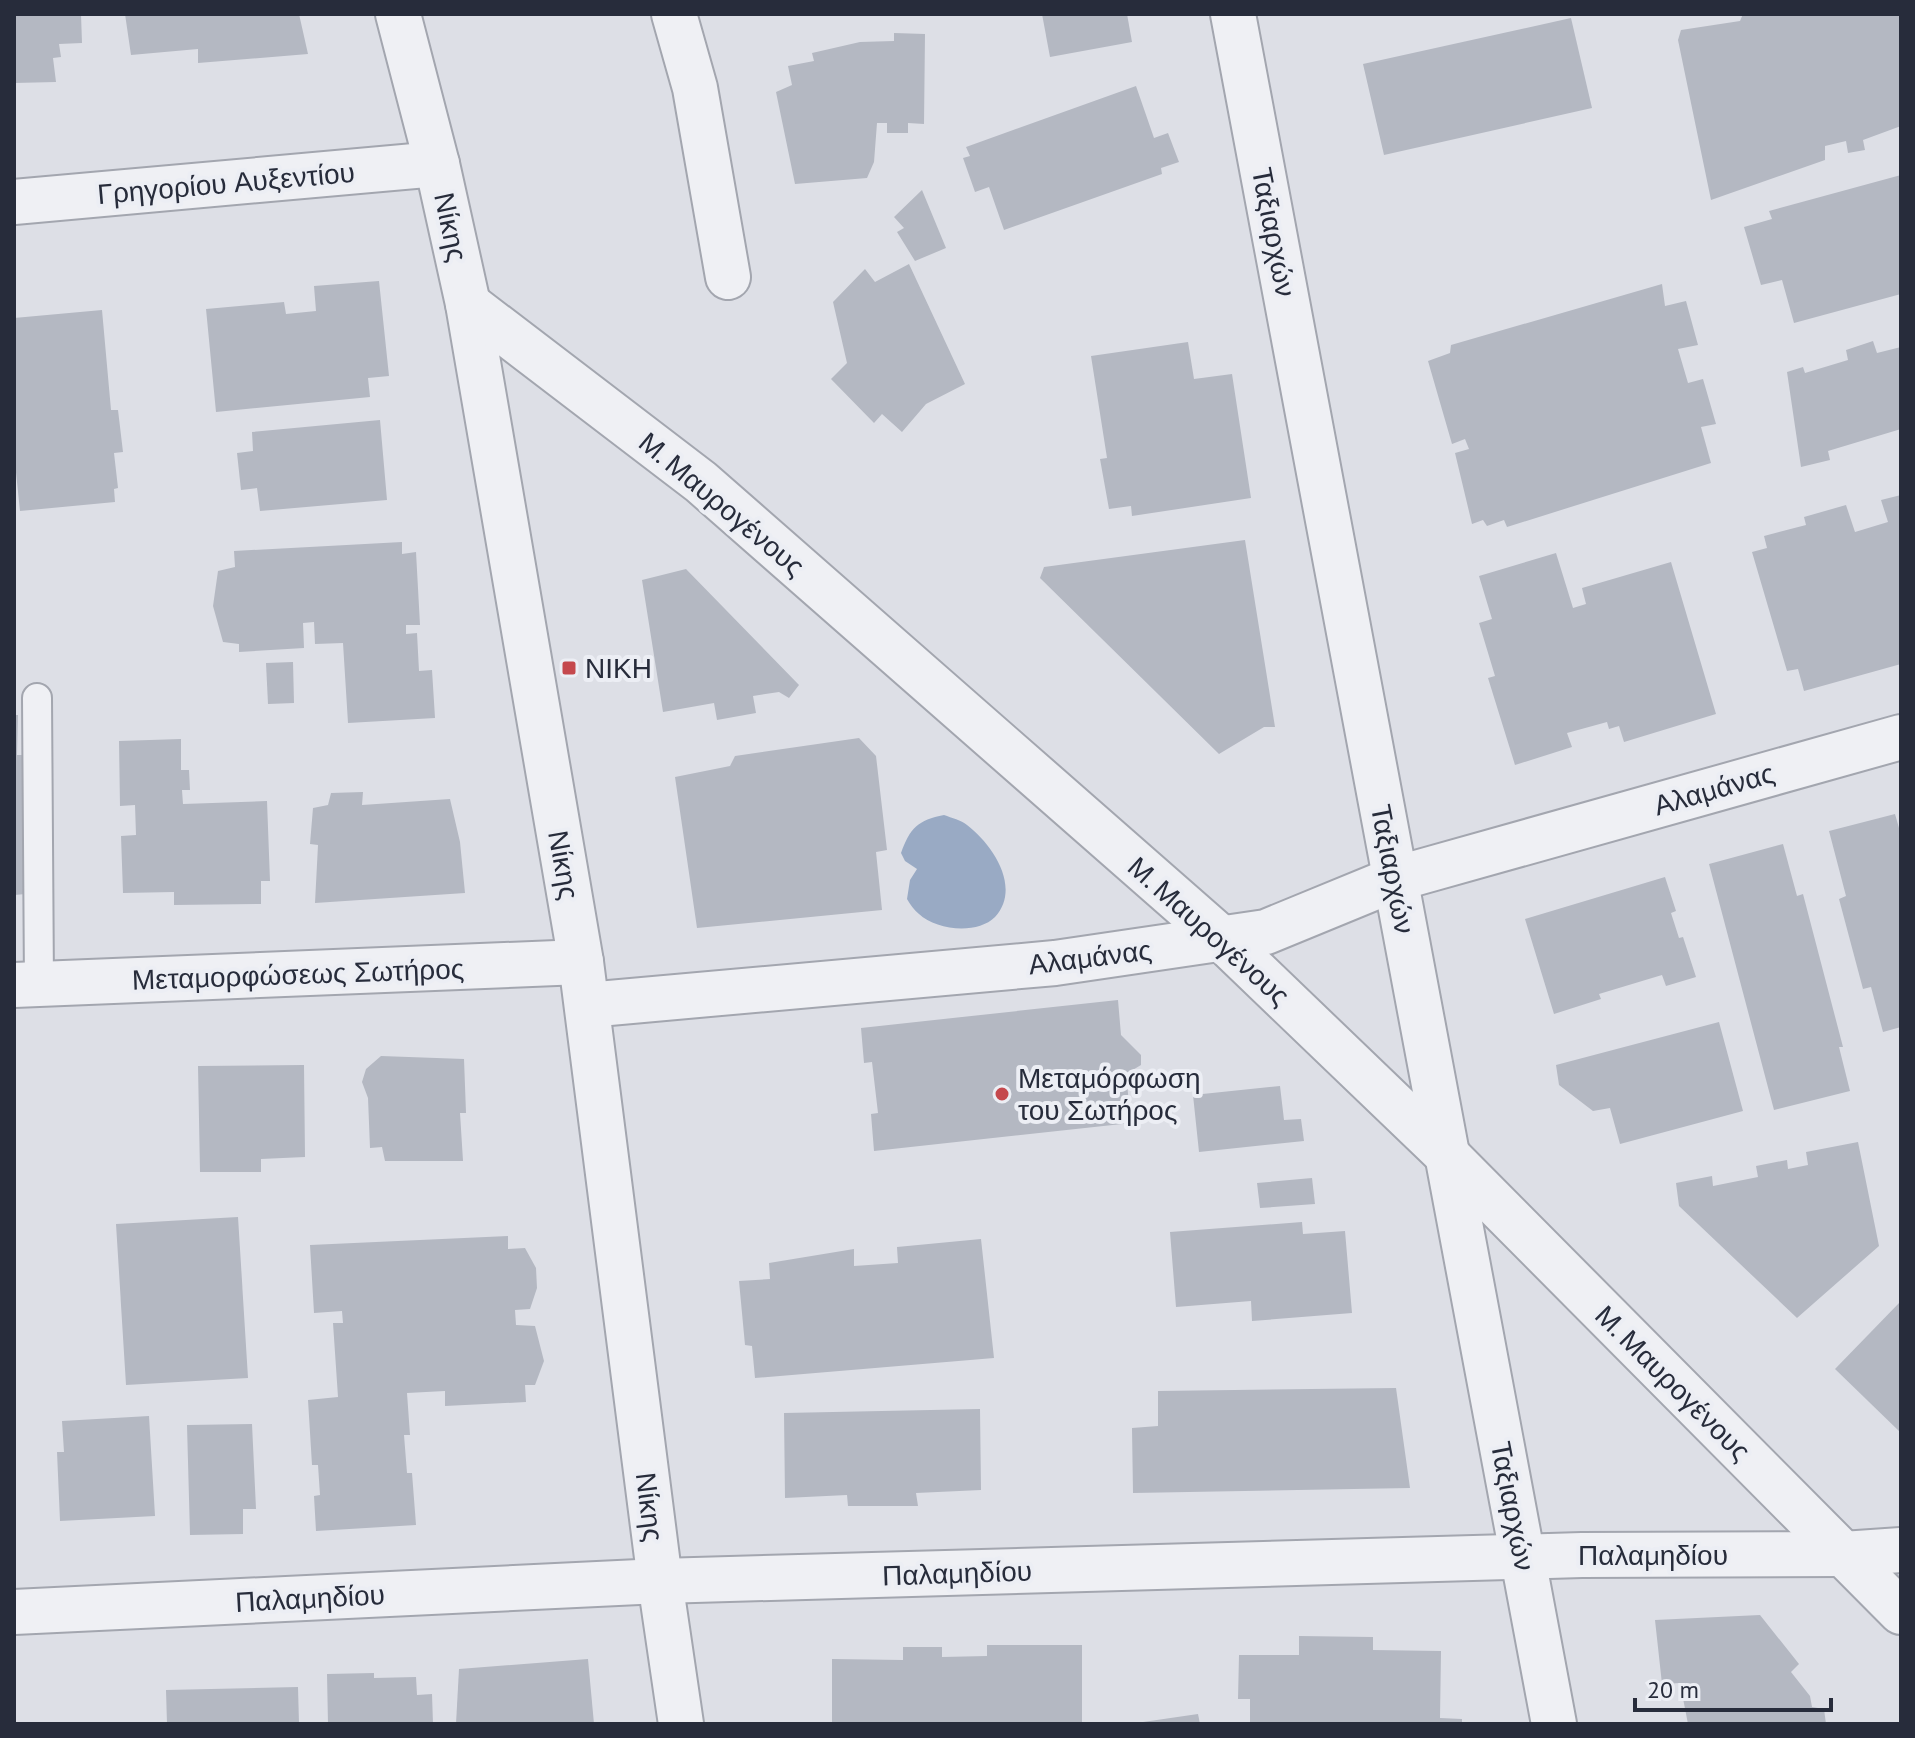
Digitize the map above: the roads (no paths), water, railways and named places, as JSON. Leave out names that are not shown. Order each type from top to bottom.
[{"type":"street","name":"Νίκης","points":[[398,14],[437,164],[468,304],[581,962],[681,1724]]},
{"type":"street","points":[[674,14],[695,88],[728,277]]},
{"type":"street","name":"Ταξιαρχών","points":[[1233,14],[1554,1724]]},
{"type":"street","name":"Γρηγορίου Αυξεντίου","points":[[14,202],[437,164]]},
{"type":"street","name":"Μ. Μαυρογένους","points":[[468,304],[701,482],[1222,939],[1447,1155],[1901,1612]]},
{"type":"street","name":"Αλαμάνας","points":[[587,1005],[1055,963],[1266,932],[1395,879],[1901,737]]},
{"type":"street","name":"Μεταμορφώσεως Σωτήρος","points":[[26,984],[581,962]]},
{"type":"street","name":"Παλαμηδίου","points":[[14,1612],[660,1581],[1523,1557],[1843,1554],[1901,1550]]},
{"type":"lane","points":[[26,984],[37,698]]},
{"type":"water","points":[[944,815],[962,822],[976,833],[986,843],[1000,867],[1006,893],[1003,905],[987,923],[968,928],[936,924],[919,914],[907,899],[910,880],[917,869],[905,861],[901,853],[904,844],[916,826]]},
{"type":"place","name":"ΝΙΚΗ","points":[[569,668]]},
{"type":"place","name":"Μεταμόρφωση του Σωτήρος","points":[[1002,1094]]}]
